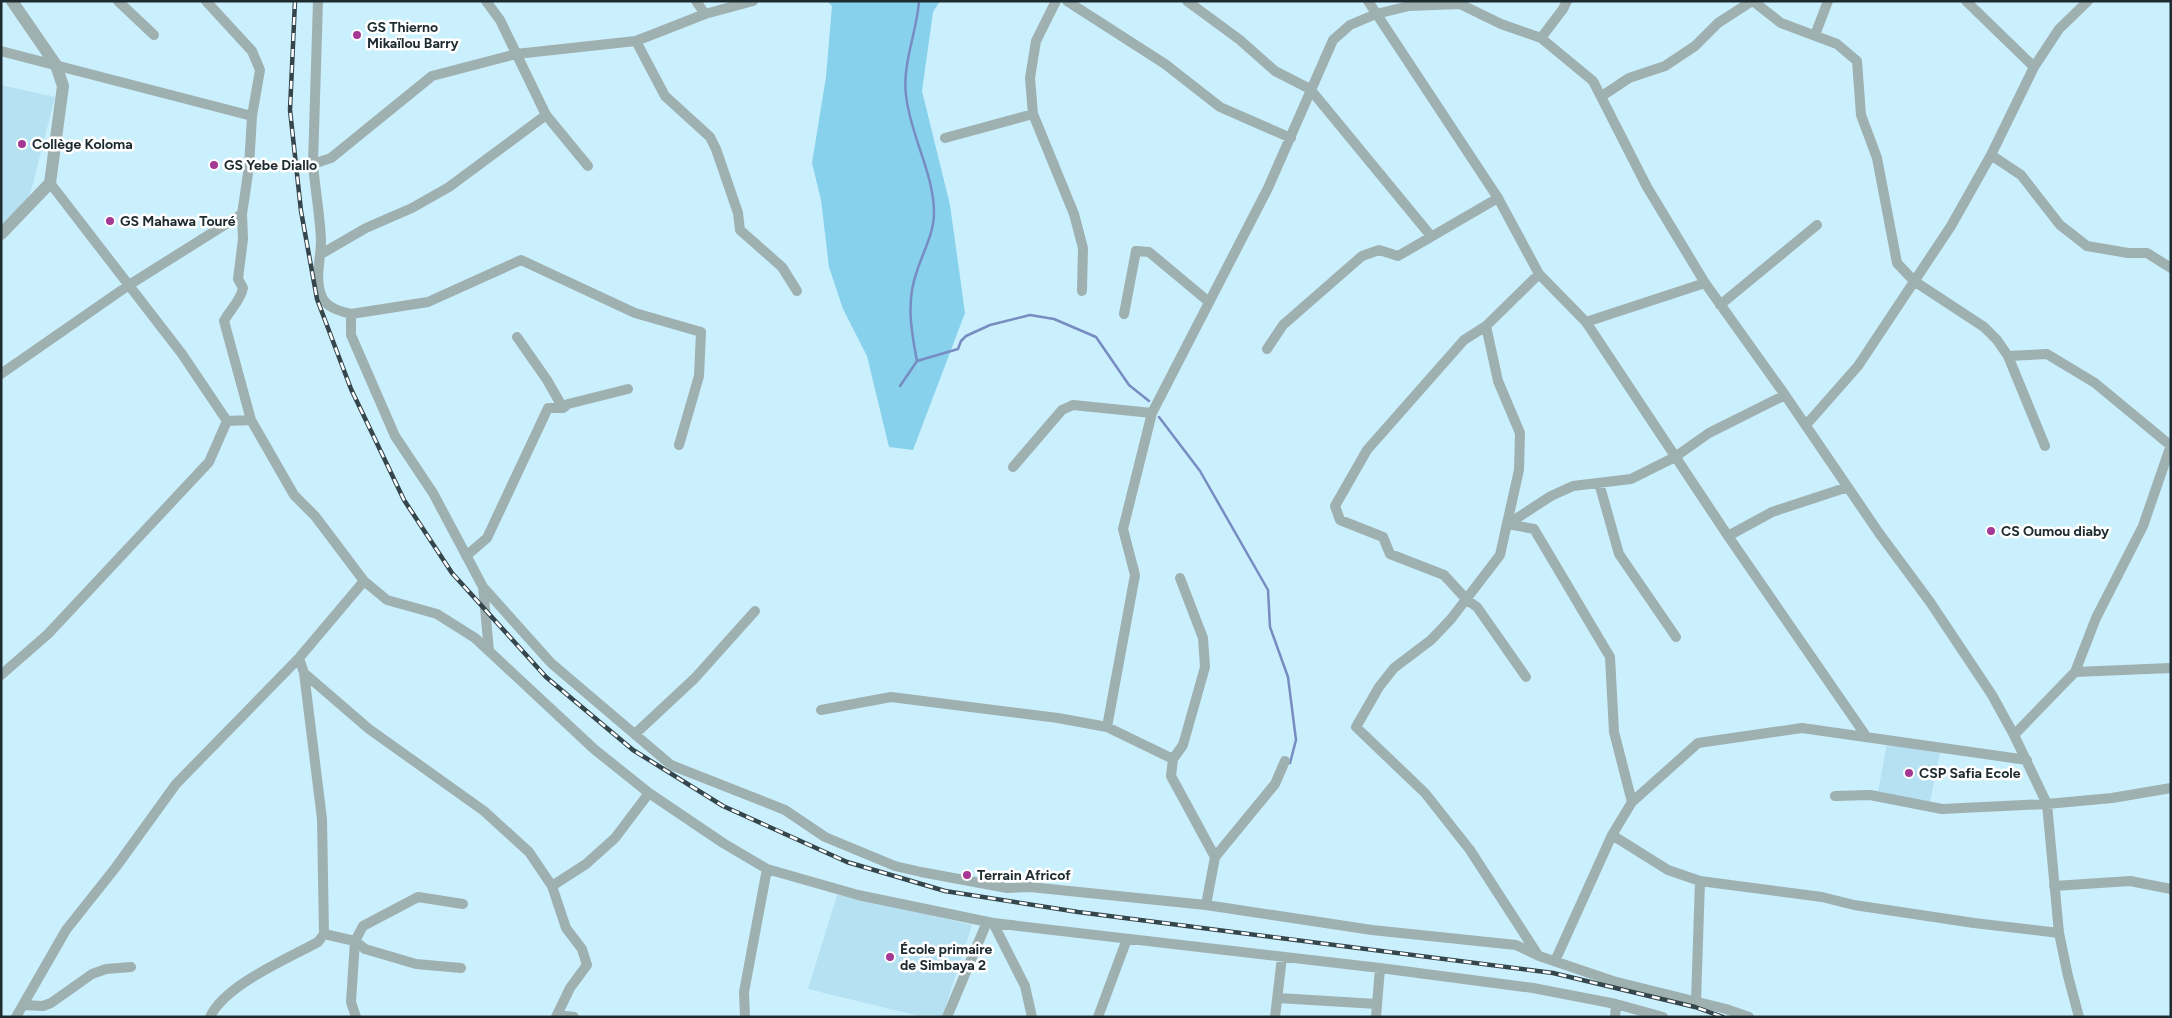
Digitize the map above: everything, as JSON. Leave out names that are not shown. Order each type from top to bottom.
[{"type":"street","points":[[1,234],[50,183],[63,86],[56,65],[12,1]]},
{"type":"street","points":[[118,1],[154,35]]},
{"type":"street","points":[[206,1],[252,51],[260,70],[252,116],[249,167],[242,214],[243,239],[238,279],[243,288],[242,296],[231,308],[224,321],[251,420],[294,495],[315,516],[364,581],[387,600],[437,614],[475,638],[594,749],[649,793],[723,844],[767,869],[858,895],[990,922],[1533,988],[1616,1004],[1663,1017]]},
{"type":"street","points":[[318,1],[313,164],[321,254],[317,279],[322,299],[335,310],[351,314],[428,302],[521,260],[635,313],[701,332],[699,376],[679,445]]},
{"type":"street","points":[[486,1],[500,20],[546,114],[588,166]]},
{"type":"street","points":[[696,1],[705,14]]},
{"type":"street","points":[[313,164],[331,158],[432,76],[516,54],[636,41],[705,14],[753,1]]},
{"type":"street","points":[[1056,1],[1036,41],[1030,78],[1033,114],[1074,214],[1083,248],[1082,291]]},
{"type":"street","points":[[1067,1],[1165,64],[1220,107],[1291,138]]},
{"type":"street","points":[[1187,1],[1240,40],[1275,71],[1310,89],[1431,236]]},
{"type":"street","points":[[1368,1],[1498,198],[1539,274],[1586,322],[1675,458],[1866,736]]},
{"type":"street","points":[[1540,38],[1567,1]]},
{"type":"street","points":[[1602,96],[1629,78],[1665,66],[1695,46],[1718,23],[1753,1],[1781,23],[1838,44],[1857,61],[1861,115],[1877,158],[1897,263],[1914,281],[1984,327],[1997,340],[2008,356],[2045,446]]},
{"type":"street","points":[[1815,35],[1828,1]]},
{"type":"street","points":[[1966,1],[2034,66]]},
{"type":"street","points":[[1806,425],[1858,366],[1950,226],[1991,155],[2034,66],[2059,29],[2088,1]]},
{"type":"street","points":[[1107,726],[1135,575],[1123,529],[1152,412],[1268,188],[1333,40],[1350,26],[1376,14],[1409,6],[1450,2],[1460,4],[1501,24],[1540,38],[1593,81],[1647,187],[1705,283],[1936,610],[1992,696],[2027,760],[2047,804],[2059,933],[2079,1017]]},
{"type":"street","points":[[636,41],[665,96],[710,137],[738,213],[740,230],[782,267],[798,291]]},
{"type":"street","points":[[1,51],[252,116]]},
{"type":"street","points":[[321,254],[366,228],[412,208],[449,187],[546,114]]},
{"type":"street","points":[[946,138],[1033,114]]},
{"type":"street","points":[[1991,155],[2021,175],[2060,225],[2087,246],[2128,253],[2147,253],[2171,268]]},
{"type":"street","points":[[50,183],[182,354],[228,421]]},
{"type":"street","points":[[1267,349],[1283,325],[1362,256],[1379,250],[1398,256],[1498,198]]},
{"type":"street","points":[[1,374],[129,286],[242,214]]},
{"type":"street","points":[[1720,304],[1817,225]]},
{"type":"street","points":[[1124,314],[1136,251],[1150,252],[1209,302]]},
{"type":"street","points":[[1526,677],[1477,608],[1444,575],[1390,554],[1384,537],[1340,520],[1335,506],[1367,450],[1464,340],[1486,326],[1539,274]]},
{"type":"street","points":[[1586,322],[1705,283]]},
{"type":"street","points":[[351,314],[351,335],[394,436],[433,493],[483,587],[551,663],[671,765],[785,810],[825,837],[894,866],[1007,888],[1030,886],[1206,905],[1372,930],[1516,945],[1539,956],[1613,981],[1749,1017]]},
{"type":"street","points":[[1486,326],[1498,382],[1520,433],[1519,470],[1500,555],[1467,600],[1431,640],[1394,668],[1379,686],[1356,727],[1425,793],[1470,850],[1539,956]]},
{"type":"street","points":[[517,337],[547,380],[563,408]]},
{"type":"street","points":[[2008,356],[2047,354],[2095,383],[2171,446],[2143,526],[2096,618],[2075,672],[2014,735]]},
{"type":"street","points":[[466,556],[487,538],[548,408],[563,408],[568,404],[628,389]]},
{"type":"street","points":[[1508,524],[1551,496],[1573,486],[1631,479],[1675,458],[1709,433],[1785,395]]},
{"type":"street","points":[[1014,467],[1062,410],[1073,405],[1152,412]]},
{"type":"street","points":[[228,421],[251,420]]},
{"type":"street","points":[[1,674],[48,634],[127,552],[209,462],[228,421]]},
{"type":"street","points":[[1599,483],[1619,554],[1676,637]]},
{"type":"street","points":[[1728,536],[1772,512],[1848,487]]},
{"type":"street","points":[[1508,524],[1534,529],[1610,657],[1614,732],[1632,802]]},
{"type":"street","points":[[1180,578],[1203,638],[1206,667],[1183,744],[1173,759],[1172,776],[1215,857]]},
{"type":"street","points":[[16,1017],[66,930],[116,867],[176,784],[299,658],[364,581]]},
{"type":"street","points":[[483,587],[489,651]]},
{"type":"street","points":[[635,734],[695,678],[755,611]]},
{"type":"street","points":[[210,1017],[214,1008],[230,992],[318,942],[324,934],[322,819],[304,673],[299,658]]},
{"type":"street","points":[[2075,672],[2171,668]]},
{"type":"street","points":[[304,673],[369,729],[484,811],[529,852],[552,886],[566,928],[582,949],[587,965],[570,988],[557,1016],[574,1017]]},
{"type":"street","points":[[821,710],[892,697],[1107,726],[1173,759]]},
{"type":"street","points":[[1555,961],[1612,835],[1632,802],[1698,743],[1802,728],[2027,760]]},
{"type":"street","points":[[1206,905],[1215,857],[1275,784],[1285,761]]},
{"type":"street","points":[[1835,796],[1870,795],[1942,809],[2047,804],[2112,798],[2171,788]]},
{"type":"street","points":[[552,886],[586,864],[615,838],[649,793]]},
{"type":"street","points":[[1612,835],[1668,870],[1700,881],[1822,896],[1854,905],[1974,923],[2059,933]]},
{"type":"street","points":[[745,1017],[744,992],[767,869]]},
{"type":"street","points":[[1696,1002],[1700,881]]},
{"type":"street","points":[[2054,886],[2130,881],[2171,889]]},
{"type":"street","points":[[356,1017],[351,1002],[355,941],[363,926],[418,897],[463,904]]},
{"type":"street","points":[[947,1017],[990,922]]},
{"type":"street","points":[[990,922],[1025,986],[1032,1017]]},
{"type":"street","points":[[324,934],[355,941],[365,949],[416,964],[461,968]]},
{"type":"street","points":[[1098,1017],[1127,939]]},
{"type":"street","points":[[1275,1017],[1282,957]]},
{"type":"street","points":[[23,1005],[44,1006],[92,974],[106,969],[131,967]]},
{"type":"street","points":[[1376,1017],[1380,968]]},
{"type":"street","points":[[1278,998],[1377,1004]]},
{"type":"street","points":[[1615,1017],[1616,1004]]},
{"type":"shaded area","points":[[827,1],[940,1],[933,12],[922,91],[950,205],[965,313],[913,450],[889,447],[867,356],[843,309],[829,267],[821,200],[812,163],[826,77],[832,6]]},
{"type":"shaded area","name":"Collège Koloma","points":[[1,85],[55,97],[31,191],[27,200],[1,226]]},
{"type":"shaded area","name":"CSP Safia Ecole","points":[[1887,743],[1940,753],[1930,802],[1878,792]]},
{"type":"shaded area","name":"École primaire de Simbaya 2","points":[[837,895],[889,905],[972,925],[942,1017],[923,1017],[808,989]]},
{"type":"waterway","points":[[900,386],[917,361],[911,327],[912,293],[917,271],[934,220],[930,183],[908,110],[905,83],[919,1]]},
{"type":"waterway","points":[[917,361],[958,349],[961,341],[966,336],[990,325],[1030,315],[1054,319],[1096,337],[1129,385],[1149,401]]},
{"type":"waterway","points":[[1159,417],[1200,471],[1268,590],[1270,627],[1288,677],[1296,740],[1290,763]]},
{"type":"railway","points":[[295,1],[290,110],[301,211],[317,299],[351,389],[404,500],[452,573],[546,677],[633,750],[723,806],[847,862],[945,891],[1078,912],[1553,973],[1695,1007],[1723,1017]]},
{"type":"place","name":"GS Thierno Mikaïlou Barry","points":[[357,35]]},
{"type":"place","name":"Collège Koloma","points":[[22,144]]},
{"type":"place","name":"GS Yebe Diallo","points":[[214,165]]},
{"type":"place","name":"GS Mahawa Touré","points":[[110,221]]},
{"type":"place","name":"CS Oumou diaby","points":[[1991,531]]},
{"type":"place","name":"CSP Safia Ecole","points":[[1909,773]]},
{"type":"place","name":"Terrain Africof","points":[[967,875]]},
{"type":"place","name":"École primaire de Simbaya 2","points":[[890,957]]}]
